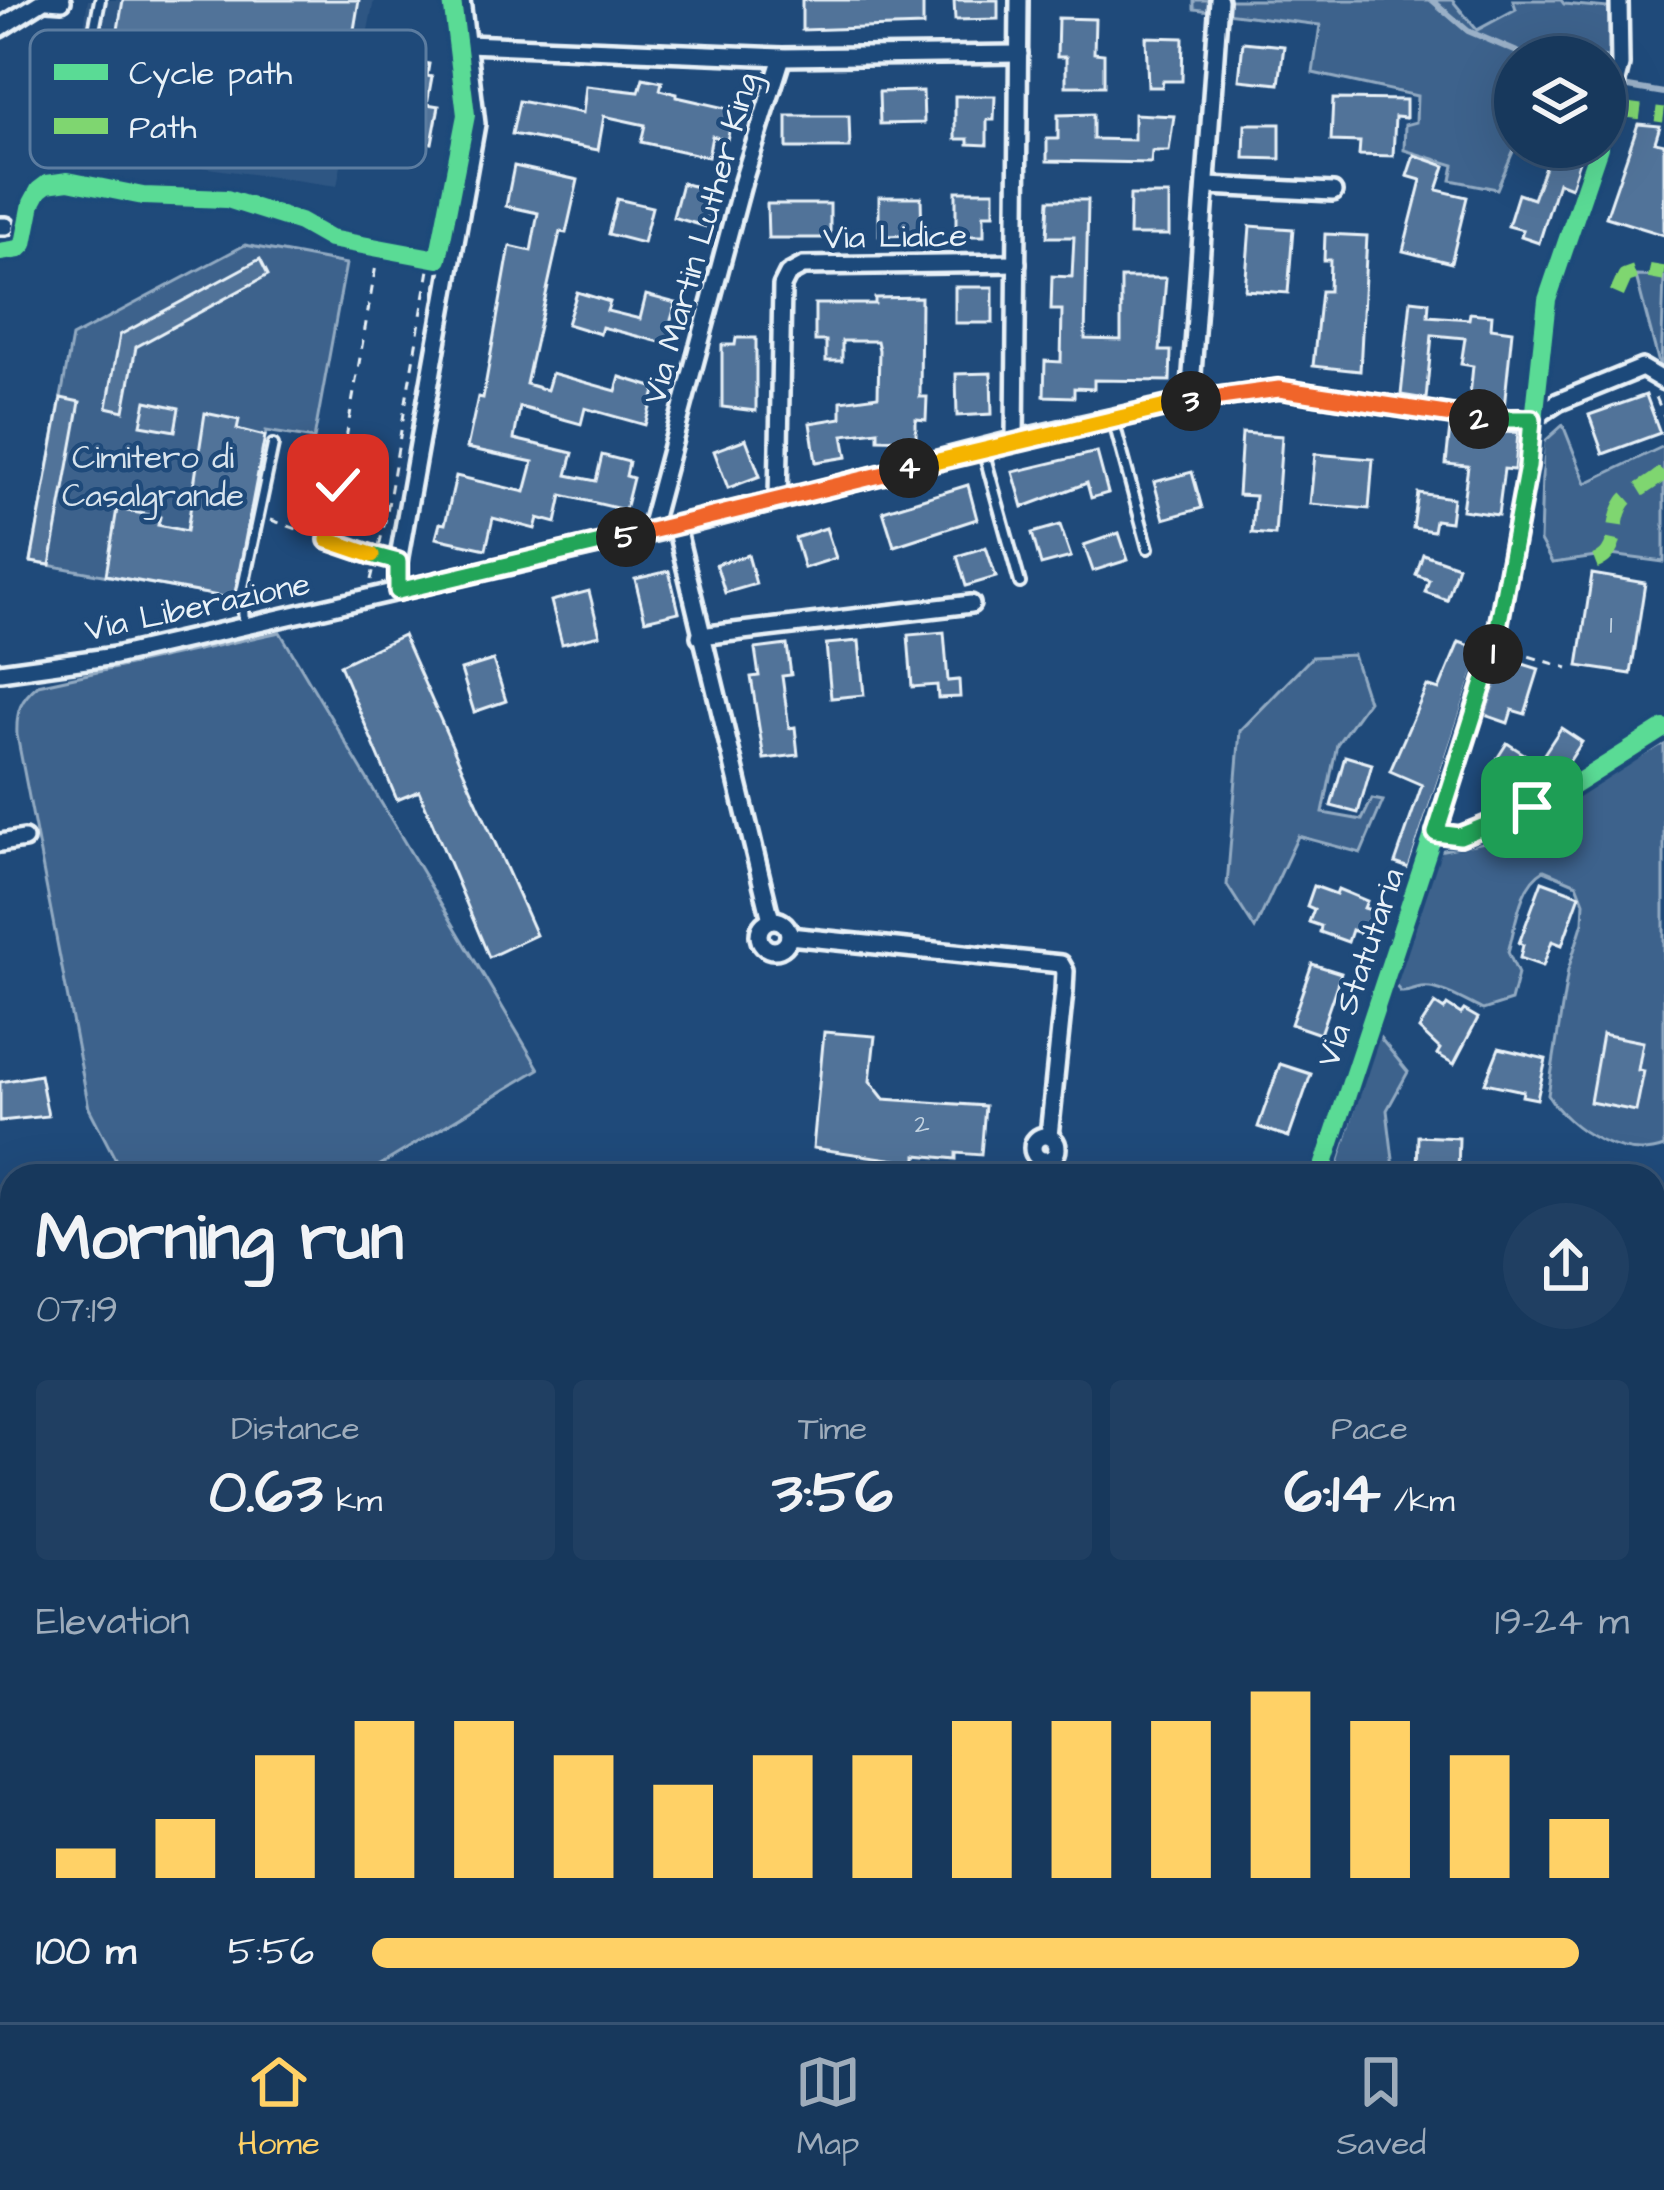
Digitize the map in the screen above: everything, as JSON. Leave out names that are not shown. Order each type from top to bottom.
[{"type":"street","points":[[0,28],[46,0],[62,1]]},
{"type":"street","points":[[398,591],[398,562],[476,124],[461,0]]},
{"type":"street","points":[[1016,440],[1019,0]]},
{"type":"street","points":[[1190,401],[1219,0]]},
{"type":"street","points":[[1619,0],[1619,36]]},
{"type":"street","name":"Via Martin Luther King","points":[[466,44],[782,57],[743,181],[649,532]]},
{"type":"street","points":[[782,57],[1018,54]]},
{"type":"street","name":"Via Statutaria","points":[[1324,1164],[1495,646],[1528,466],[1547,300],[1592,168]]},
{"type":"street","points":[[1208,185],[1333,192]]},
{"type":"street","name":"Via Lidice","points":[[778,501],[782,286],[788,274],[803,266],[1017,263]]},
{"type":"street","points":[[1532,419],[1558,402],[1642,368],[1664,380]]},
{"type":"street","name":"Via Liberazione","points":[[0,672],[116,656],[676,527],[983,448],[1190,401],[1279,389],[1490,421],[1532,419]]},
{"type":"street","points":[[676,527],[771,920]]},
{"type":"street","points":[[700,636],[971,604]]},
{"type":"street","points":[[1436,833],[1460,836],[1549,802],[1664,728]]},
{"type":"street","points":[[0,843],[24,839]]},
{"type":"street","points":[[771,920],[785,924],[789,936],[780,949],[766,947],[759,934],[771,920]]},
{"type":"street","points":[[789,936],[1061,964],[1064,991],[1049,1136]]},
{"type":"lane","points":[[94,30],[100,0]]},
{"type":"lane","points":[[1113,419],[1148,548]]},
{"type":"lane","points":[[244,625],[242,592],[272,445]]},
{"type":"lane","points":[[983,448],[1020,584]]},
{"type":"lane","points":[[316,481],[361,489]]},
{"type":"path","points":[[328,540],[338,485],[404,251],[386,517],[371,596]]},
{"type":"path","points":[[258,515],[398,562]]},
{"type":"path","points":[[1495,646],[1568,668]]},
{"type":"shaded area","points":[[88,0],[374,0],[368,30],[84,30]]},
{"type":"shaded area","points":[[209,168],[341,168],[337,186]]},
{"type":"green space","points":[[1194,0],[1452,0],[1477,30],[1516,9],[1513,0],[1561,0],[1609,8],[1609,36],[1494,36],[1494,168],[1506,168],[1497,189],[1451,180],[1454,165],[1404,150],[1405,125],[1416,122],[1417,96],[1313,73],[1320,25],[1194,9]]},
{"type":"green space","name":"Cimitero di Casalgrande","points":[[245,245],[346,264],[314,439],[266,431],[235,599],[31,562],[72,337]]},
{"type":"green space","points":[[1636,276],[1664,277],[1661,371]]},
{"type":"green space","points":[[1563,425],[1586,483],[1664,446],[1664,562],[1611,555],[1552,563],[1540,541],[1543,443]]},
{"type":"green space","points":[[280,632],[539,1069],[382,1164],[118,1164],[89,1108],[17,735],[23,701],[38,685]]},
{"type":"green space","points":[[1353,655],[1368,701],[1337,744],[1323,813],[1362,820],[1372,799],[1383,801],[1361,853],[1298,836],[1255,929],[1227,885],[1240,731],[1312,657]]},
{"type":"green space","points":[[1664,743],[1664,1147],[1648,1151],[1598,1140],[1569,1120],[1548,1095],[1568,970],[1583,922],[1584,902],[1577,884],[1544,870],[1529,885],[1508,952],[1518,974],[1511,1001],[1483,1010],[1436,989],[1401,992],[1391,981],[1438,851],[1495,840]]},
{"type":"green space","points":[[1377,1034],[1408,1072],[1387,1110],[1394,1164],[1338,1164]]},
{"type":"building","points":[[123,0],[359,0],[354,30],[118,30]]},
{"type":"building","points":[[802,0],[923,0],[923,26],[802,30]]},
{"type":"building","points":[[954,0],[998,0],[998,19],[955,20]]},
{"type":"building","points":[[1058,18],[1095,19],[1094,53],[1104,54],[1104,86],[1066,86],[1066,57],[1057,57]]},
{"type":"building","points":[[1146,37],[1183,38],[1182,81],[1148,87]]},
{"type":"building","points":[[1243,42],[1284,46],[1279,84],[1239,80]]},
{"type":"building","points":[[426,63],[427,76],[432,77],[427,104],[439,106],[432,143],[426,142]]},
{"type":"building","points":[[643,78],[662,82],[660,90],[677,97],[734,110],[727,140],[712,136],[708,157],[641,142],[645,125],[604,116],[598,150],[512,134],[519,101],[583,113],[586,86],[639,92]]},
{"type":"building","points":[[923,91],[924,123],[880,124],[879,92]]},
{"type":"building","points":[[955,96],[995,96],[994,120],[987,120],[987,145],[955,139]]},
{"type":"building","points":[[1333,99],[1406,100],[1406,118],[1395,117],[1393,156],[1359,155],[1360,142],[1331,141]]},
{"type":"building","points":[[1093,114],[1093,139],[1134,140],[1134,114],[1174,116],[1169,151],[1152,151],[1151,163],[1047,161],[1047,139],[1058,139],[1058,115]]},
{"type":"building","points":[[787,116],[849,116],[850,148],[787,148]]},
{"type":"building","points":[[1245,124],[1280,124],[1280,159],[1244,158]]},
{"type":"building","points":[[1638,124],[1660,126],[1655,142],[1664,144],[1664,235],[1606,217]]},
{"type":"building","points":[[1414,155],[1445,166],[1437,190],[1467,197],[1451,263],[1403,251],[1421,180],[1407,176]]},
{"type":"building","points":[[514,166],[578,180],[566,233],[560,232],[526,384],[547,390],[552,373],[616,391],[620,377],[656,388],[645,425],[585,408],[581,424],[520,407],[514,439],[573,453],[567,475],[596,481],[602,455],[629,462],[626,476],[633,478],[625,510],[562,495],[556,523],[538,518],[535,529],[493,518],[486,549],[436,538],[440,523],[445,524],[456,476],[525,492],[533,462],[467,448],[478,397],[483,398],[510,246],[531,251],[538,213],[506,206]]},
{"type":"building","points":[[1544,168],[1577,168],[1571,187],[1558,182],[1539,243],[1521,237],[1523,230],[1508,226],[1518,194],[1533,199]]},
{"type":"building","points":[[682,183],[716,192],[707,227],[673,217]]},
{"type":"building","points":[[956,191],[994,191],[994,214],[984,214],[984,236],[956,236]]},
{"type":"building","points":[[1130,195],[1169,195],[1169,235],[1129,235]]},
{"type":"building","points":[[879,197],[921,197],[922,235],[879,236]]},
{"type":"building","points":[[617,199],[652,207],[643,243],[608,234]]},
{"type":"building","points":[[1049,200],[1088,200],[1085,339],[1121,340],[1121,278],[1166,278],[1160,351],[1171,351],[1170,381],[1094,380],[1094,389],[1074,388],[1074,397],[1044,396],[1045,361],[1061,362],[1062,310],[1051,310],[1052,276],[1072,277],[1074,237],[1047,237]]},
{"type":"building","points":[[767,204],[830,204],[830,238],[768,238]]},
{"type":"building","points":[[1250,226],[1293,229],[1288,293],[1245,290]]},
{"type":"building","points":[[1325,234],[1367,236],[1360,371],[1313,366],[1321,291],[1329,291]]},
{"type":"building","points":[[260,259],[268,275],[136,347],[124,411],[107,407],[120,335]]},
{"type":"building","points":[[955,287],[993,287],[993,323],[955,323]]},
{"type":"building","points":[[577,292],[610,302],[607,311],[640,319],[646,295],[676,303],[669,327],[679,330],[675,346],[602,327],[600,334],[567,324]]},
{"type":"building","points":[[921,297],[920,397],[927,397],[926,420],[916,419],[916,440],[878,439],[878,431],[843,435],[847,457],[816,462],[810,423],[841,418],[841,401],[878,396],[879,350],[877,341],[842,341],[842,361],[826,361],[826,341],[815,341],[815,304],[875,304],[875,298]]},
{"type":"building","points":[[1411,300],[1429,302],[1428,316],[1469,319],[1470,313],[1492,315],[1491,328],[1512,331],[1504,408],[1469,406],[1473,366],[1461,364],[1465,338],[1432,335],[1426,399],[1401,395]]},
{"type":"building","points":[[736,338],[756,338],[756,411],[722,407],[722,345],[735,345]]},
{"type":"building","points":[[991,373],[992,414],[957,416],[956,374]]},
{"type":"building","points":[[1646,395],[1660,433],[1603,454],[1589,415]]},
{"type":"building","points":[[61,398],[80,402],[50,565],[31,562]]},
{"type":"building","points":[[146,401],[179,408],[175,431],[141,425]]},
{"type":"building","points":[[205,413],[239,420],[237,429],[265,436],[234,599],[106,575],[117,509],[160,517],[158,525],[187,531]]},
{"type":"building","points":[[1450,427],[1518,432],[1515,470],[1504,469],[1498,515],[1462,510],[1468,466],[1446,464]]},
{"type":"building","points":[[1242,433],[1282,436],[1275,535],[1252,533],[1255,496],[1238,495]]},
{"type":"building","points":[[746,439],[760,476],[728,488],[714,451]]},
{"type":"building","points":[[1097,452],[1108,493],[1091,498],[1087,483],[1023,507],[1013,472]]},
{"type":"building","points":[[1315,454],[1373,459],[1369,509],[1310,504]]},
{"type":"building","points":[[1192,472],[1202,508],[1164,519],[1154,482]]},
{"type":"building","points":[[968,485],[977,519],[894,546],[883,511]]},
{"type":"building","points":[[1418,493],[1453,498],[1450,522],[1435,520],[1433,531],[1413,528]]},
{"type":"building","points":[[1060,525],[1071,557],[1041,565],[1032,533]]},
{"type":"building","points":[[826,528],[836,558],[804,568],[795,538]]},
{"type":"building","points":[[1119,533],[1128,560],[1093,571],[1084,545]]},
{"type":"building","points":[[986,547],[996,577],[966,586],[957,556]]},
{"type":"building","points":[[1423,554],[1458,566],[1447,600],[1425,592],[1429,580],[1416,575]]},
{"type":"building","points":[[748,555],[756,584],[725,593],[716,564]]},
{"type":"building","points":[[669,571],[679,612],[645,620],[635,579]]},
{"type":"building","points":[[1592,574],[1645,583],[1631,674],[1578,666]]},
{"type":"building","points":[[589,591],[600,635],[562,644],[551,601]]},
{"type":"building","points":[[944,632],[948,681],[959,680],[960,697],[938,698],[937,685],[912,687],[908,635]]},
{"type":"building","points":[[403,635],[536,935],[489,957],[419,791],[397,800],[340,665]]},
{"type":"building","points":[[859,641],[864,695],[831,698],[826,644]]},
{"type":"building","points":[[1459,642],[1482,650],[1409,868],[1395,863],[1422,785],[1390,771],[1427,686],[1439,690]]},
{"type":"building","points":[[787,645],[791,675],[782,676],[798,755],[764,759],[751,677],[759,676],[755,649]]},
{"type":"building","points":[[1504,658],[1539,669],[1525,714],[1512,710],[1508,723],[1485,715]]},
{"type":"building","points":[[493,660],[506,701],[474,712],[461,670]]},
{"type":"building","points":[[1561,728],[1582,742],[1555,783],[1544,790],[1531,795],[1491,768],[1507,743],[1538,763]]},
{"type":"building","points":[[1345,756],[1372,764],[1358,813],[1331,806]]},
{"type":"building","points":[[1542,881],[1580,895],[1562,945],[1552,941],[1543,966],[1520,958],[1523,945],[1519,943]]},
{"type":"building","points":[[1314,886],[1336,894],[1338,889],[1367,901],[1364,908],[1378,912],[1369,936],[1352,930],[1348,942],[1320,932],[1321,926],[1309,922],[1314,909],[1307,906]]},
{"type":"building","points":[[1312,964],[1341,973],[1320,1034],[1291,1024]]},
{"type":"building","points":[[1435,1004],[1478,1018],[1454,1064],[1437,1054],[1440,1049],[1419,1029]]},
{"type":"building","points":[[824,1032],[875,1036],[870,1081],[884,1099],[985,1106],[981,1155],[956,1153],[956,1159],[917,1155],[917,1163],[813,1148]]},
{"type":"building","points":[[1602,1034],[1643,1042],[1638,1070],[1644,1071],[1636,1111],[1590,1102]]},
{"type":"building","points":[[1499,1048],[1546,1059],[1537,1099],[1485,1083]]},
{"type":"building","points":[[1280,1064],[1311,1074],[1289,1137],[1258,1127]]},
{"type":"building","points":[[40,1075],[48,1116],[0,1121],[0,1082]]},
{"type":"building","points":[[1418,1136],[1459,1138],[1458,1164],[1417,1164]]},
{"type":"waterway","points":[[1432,0],[1468,31],[1494,42]]},
{"type":"waterway","points":[[1626,87],[1664,93]]},
{"type":"marked path","points":[[1626,110],[1664,115]]},
{"type":"marked path","points":[[1617,294],[1625,276],[1642,270],[1664,274]]},
{"type":"marked path","points":[[1595,562],[1613,544],[1624,502],[1664,472]]},
{"type":"cycle path","points":[[0,252],[24,244],[39,190],[68,181],[143,196],[227,199],[300,222],[330,239],[438,259],[466,115],[452,0]]},
{"type":"cycle path","points":[[1324,1164],[1494,651],[1529,466],[1547,300],[1592,168]]},
{"type":"cycle path","points":[[1436,833],[1460,836],[1549,801],[1664,728]]},
{"type":"route","points":[[338,485],[328,540],[398,562],[398,591],[1190,401],[1279,389],[1490,421],[1532,419],[1528,466],[1495,646],[1436,833],[1460,836],[1532,807]]}]
